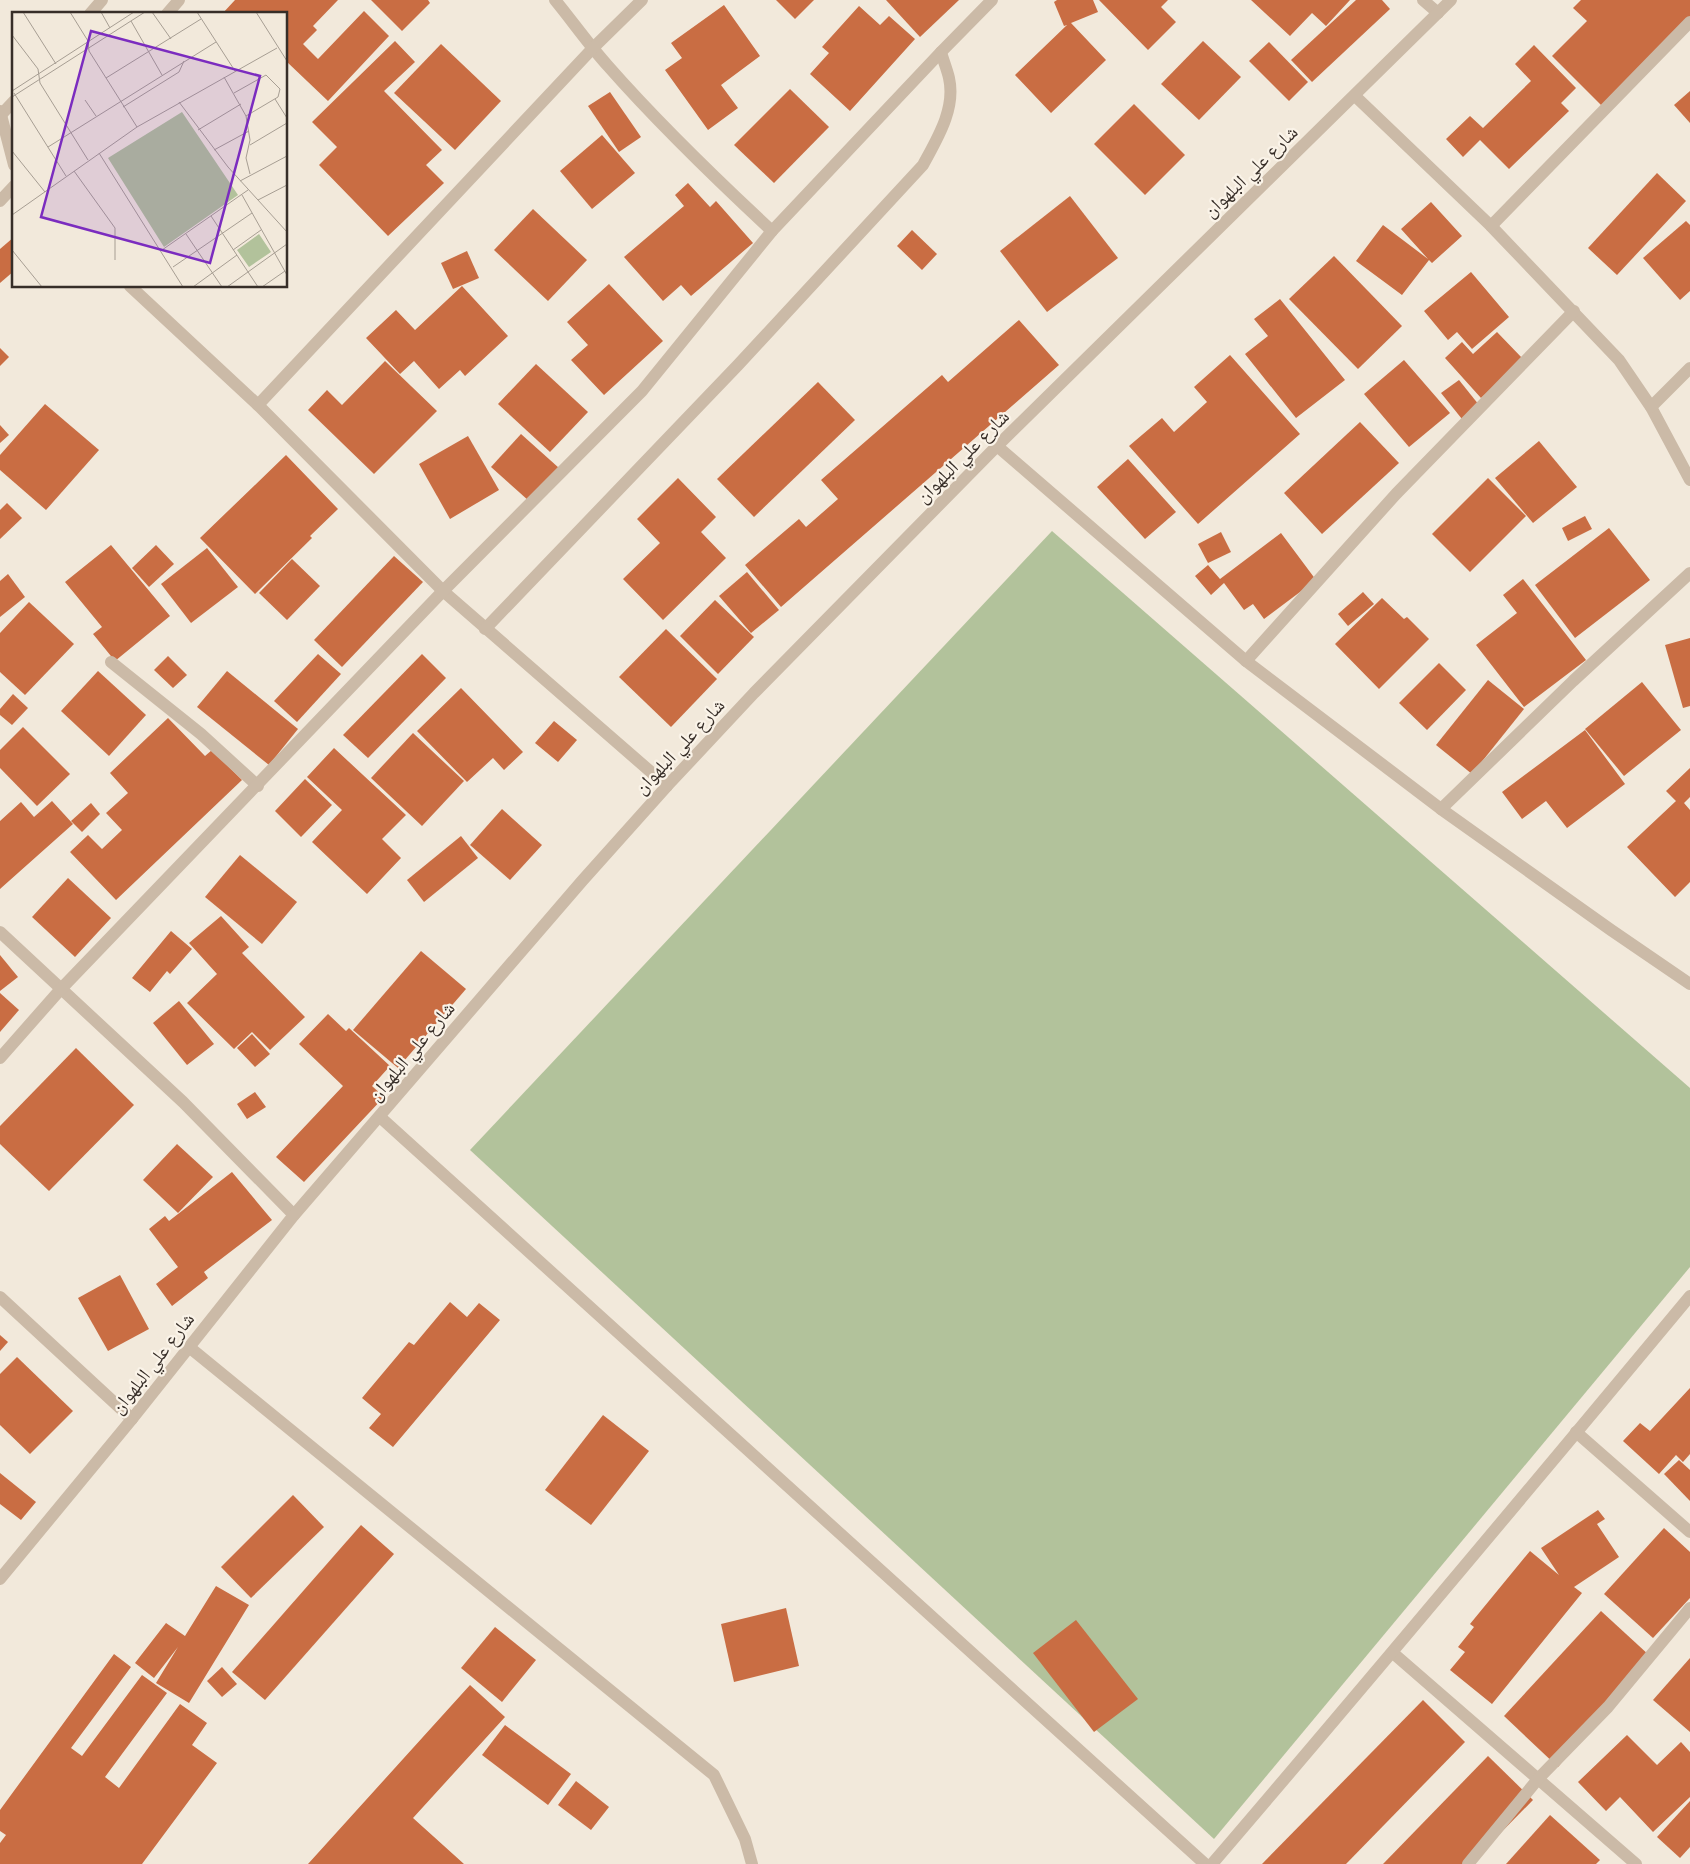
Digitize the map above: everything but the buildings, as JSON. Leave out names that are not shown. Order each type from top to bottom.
[{"type":"street","points":[[92,12],[102,0]]},
{"type":"street","points":[[169,12],[179,0]]},
{"type":"street","points":[[555,0],[593,48],[650,112],[716,179],[772,231]]},
{"type":"street","points":[[258,406],[593,48],[642,0]]},
{"type":"street","points":[[0,1058],[60,990],[443,592],[642,391],[772,231],[940,52],[992,0]]},
{"type":"street","points":[[1423,0],[1438,13]]},
{"type":"street","name":"شارع علي البلهوان","points":[[0,1579],[132,1419],[294,1216],[582,881],[667,786],[754,693],[998,446],[1452,0]]},
{"type":"street","points":[[1490,226],[1690,22]]},
{"type":"street","points":[[486,629],[738,366],[923,165],[940,134],[951,96],[950,78],[940,52]]},
{"type":"street","points":[[1355,96],[1490,226],[1618,360],[1651,407],[1690,480]]},
{"type":"street","points":[[12,103],[1,114],[12,159]]},
{"type":"street","points":[[0,201],[12,188]]},
{"type":"street","points":[[132,288],[258,406],[443,592],[667,786]]},
{"type":"street","points":[[1246,661],[1396,494],[1574,312]]},
{"type":"street","points":[[1651,407],[1690,368]]},
{"type":"street","points":[[998,446],[1246,661],[1441,809],[1690,984]]},
{"type":"street","points":[[1441,809],[1573,681],[1690,573]]},
{"type":"street","points":[[111,662],[201,734],[258,786]]},
{"type":"street","points":[[0,932],[60,990],[184,1102],[294,1216]]},
{"type":"street","points":[[380,1117],[1205,1864]]},
{"type":"street","points":[[1212,1864],[1393,1653],[1466,1562],[1690,1296]]},
{"type":"street","points":[[0,1297],[132,1419]]},
{"type":"street","points":[[189,1347],[714,1775],[745,1839],[752,1864]]},
{"type":"street","points":[[1576,1432],[1690,1532]]},
{"type":"street","points":[[1468,1864],[1538,1779],[1608,1707],[1690,1608]]},
{"type":"street","points":[[1393,1653],[1636,1864]]},
{"type":"green space","points":[[1052,531],[1690,1088],[1690,1267],[1214,1839],[470,1150]]}]
